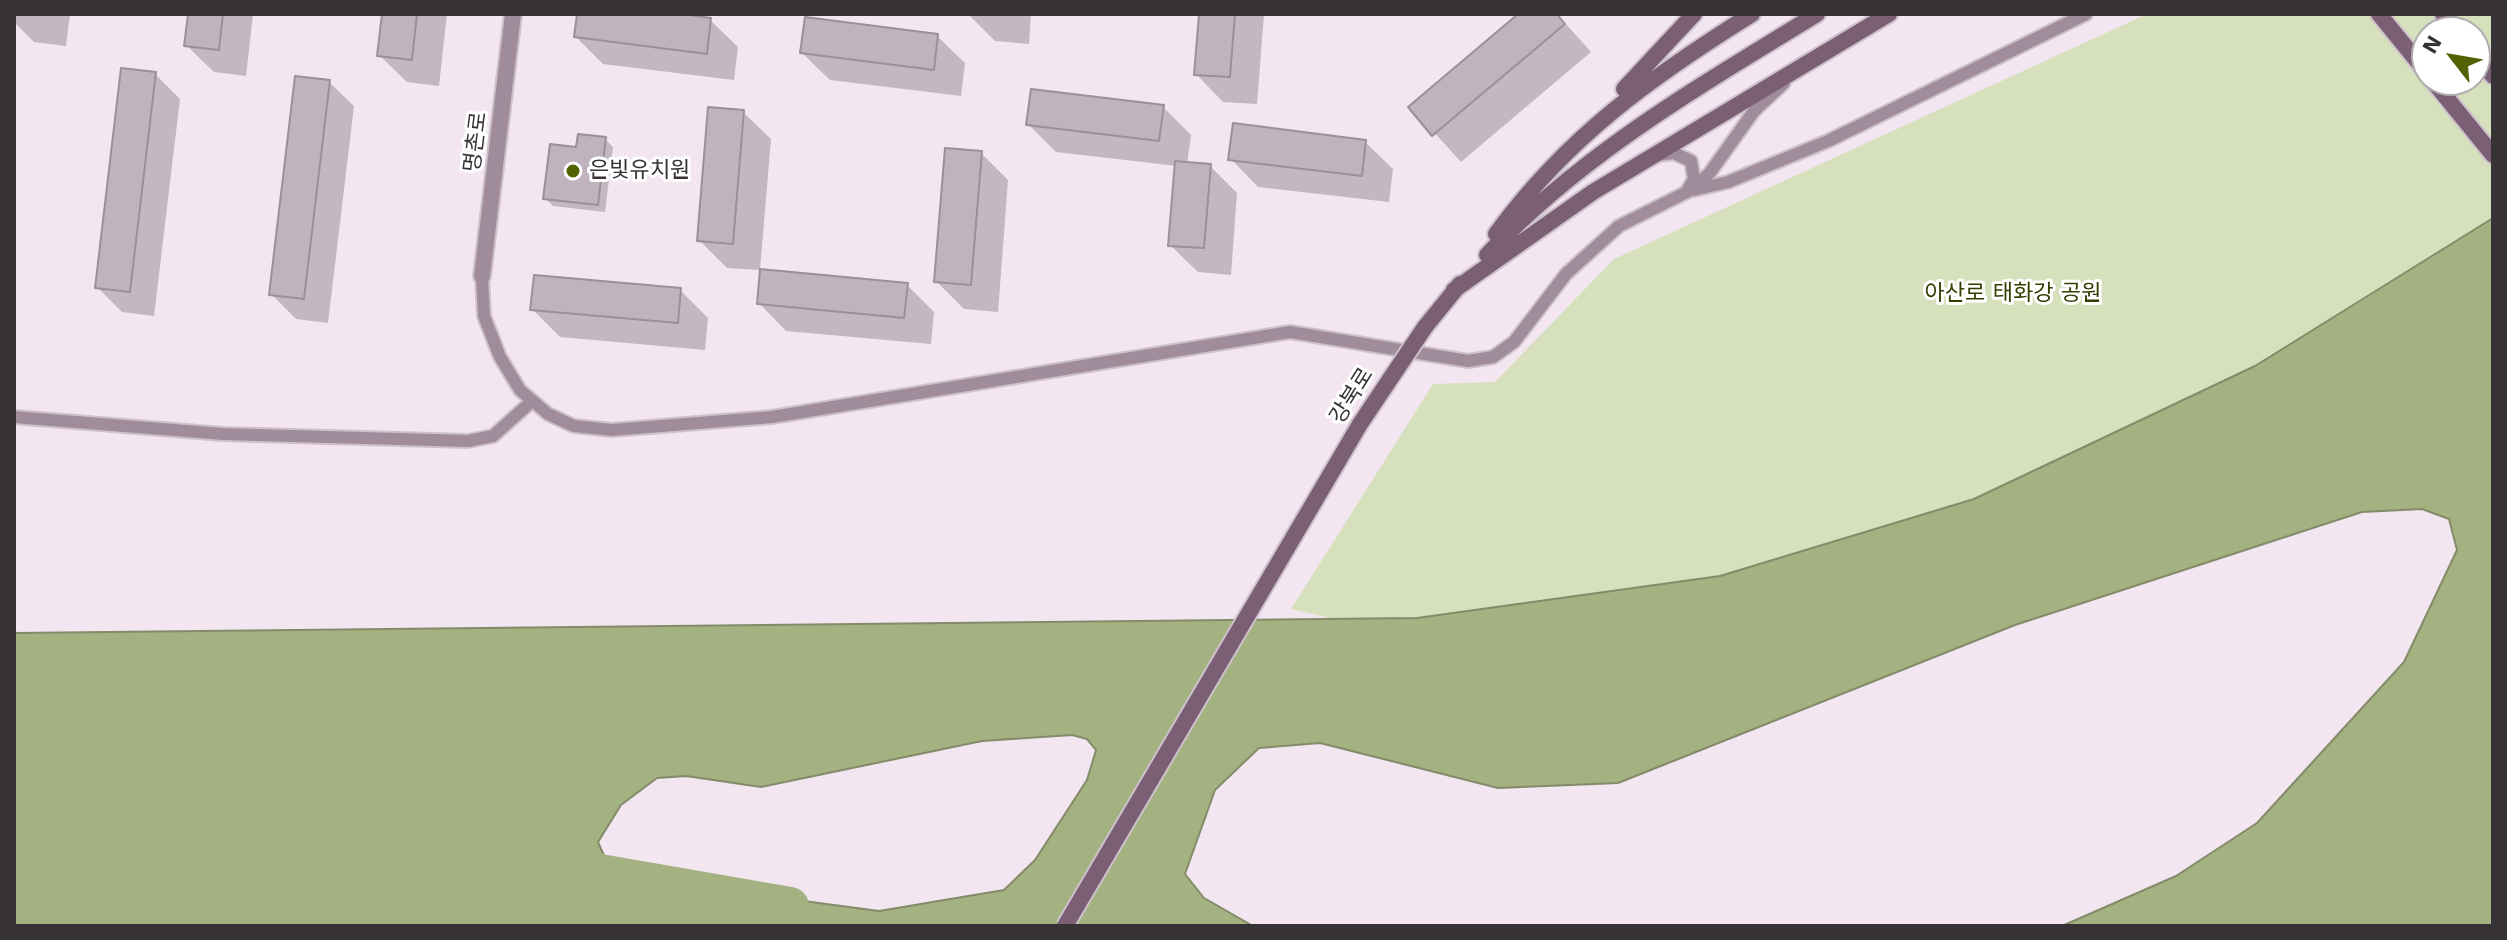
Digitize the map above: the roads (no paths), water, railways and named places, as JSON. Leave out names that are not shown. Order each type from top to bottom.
[{"type":"main road","points":[[1454,290],[1532,188],[1694,14]]},
{"type":"main road","points":[[1586,131],[1650,79],[1752,14]]},
{"type":"main road","name":"강북로","points":[[1065,926],[1360,424],[1425,327],[1454,290],[1534,208],[1596,156],[1650,118],[1817,14]]},
{"type":"main road","points":[[1454,290],[1548,221],[1889,14]]},
{"type":"main road","points":[[2379,14],[2411,53]]},
{"type":"main road","points":[[2445,96],[2493,155]]},
{"type":"street","name":"명촌로","points":[[482,276],[513,14]]},
{"type":"lane","points":[[1687,192],[1728,182],[1780,162],[1916,100],[2086,14]]},
{"type":"lane","points":[[482,276],[484,316],[500,357],[531,402],[574,426],[612,430],[772,417],[1290,332],[1468,361],[1493,357],[1514,342],[1566,274],[1596,244],[1619,226],[1687,192],[1709,174],[1754,111],[1810,61]]},
{"type":"lane","points":[[1651,156],[1674,153],[1691,161],[1694,179],[1687,192]]},
{"type":"lane","points":[[14,417],[208,433],[468,441],[493,436],[531,402]]},
{"type":"waterway","points":[[571,868],[790,906]]},
{"type":"place","name":"은빛유치원","points":[[573,171]]},
{"type":"park label","name":"아산로 태화강 공원","points":[[2013,294]]}]
